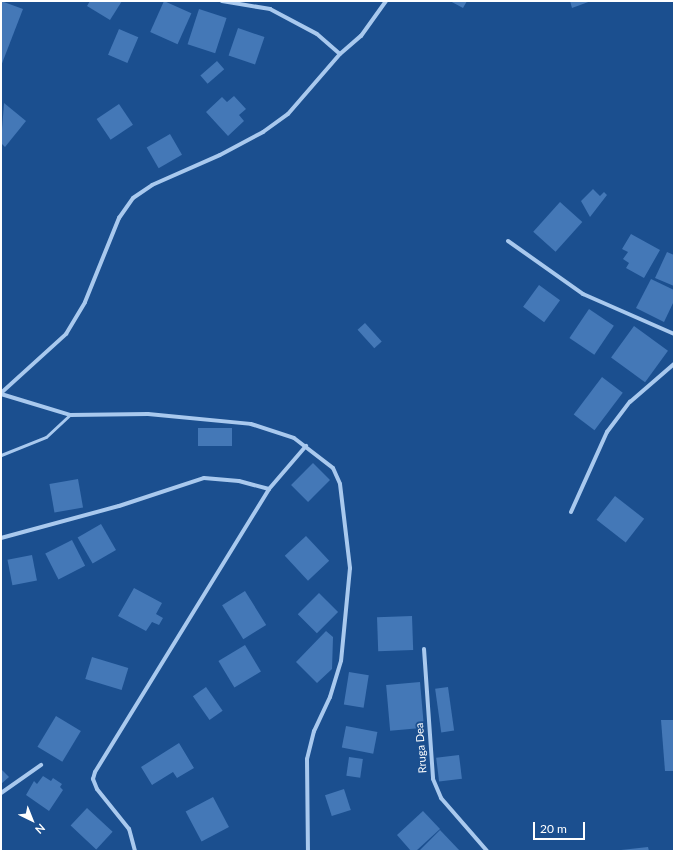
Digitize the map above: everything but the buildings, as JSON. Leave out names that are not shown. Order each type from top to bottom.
[{"type":"street","points":[[222,1],[270,9],[317,34],[340,54]]},
{"type":"street","points":[[1,393],[66,334],[85,302],[119,218],[133,198],[152,185],[220,155],[263,132],[288,114],[340,54],[362,36],[386,1]]},
{"type":"street","points":[[508,241],[583,294],[674,334]]},
{"type":"street","points":[[571,512],[607,432],[630,402],[674,364]]},
{"type":"street","points":[[1,393],[70,415],[148,414],[251,424],[294,438],[333,468],[340,484],[350,568],[341,661],[330,697],[314,731],[307,759],[308,851]]},
{"type":"street","points":[[135,851],[129,829],[96,789],[93,780],[95,772],[269,489],[306,446]]},
{"type":"street","points":[[1,538],[119,506],[204,478],[239,481],[269,489]]},
{"type":"street","name":"Rruga Dea","points":[[424,649],[433,779],[441,798],[487,851]]},
{"type":"street","points":[[1,793],[41,765]]},
{"type":"lane","points":[[1,455],[46,437],[70,415]]}]
